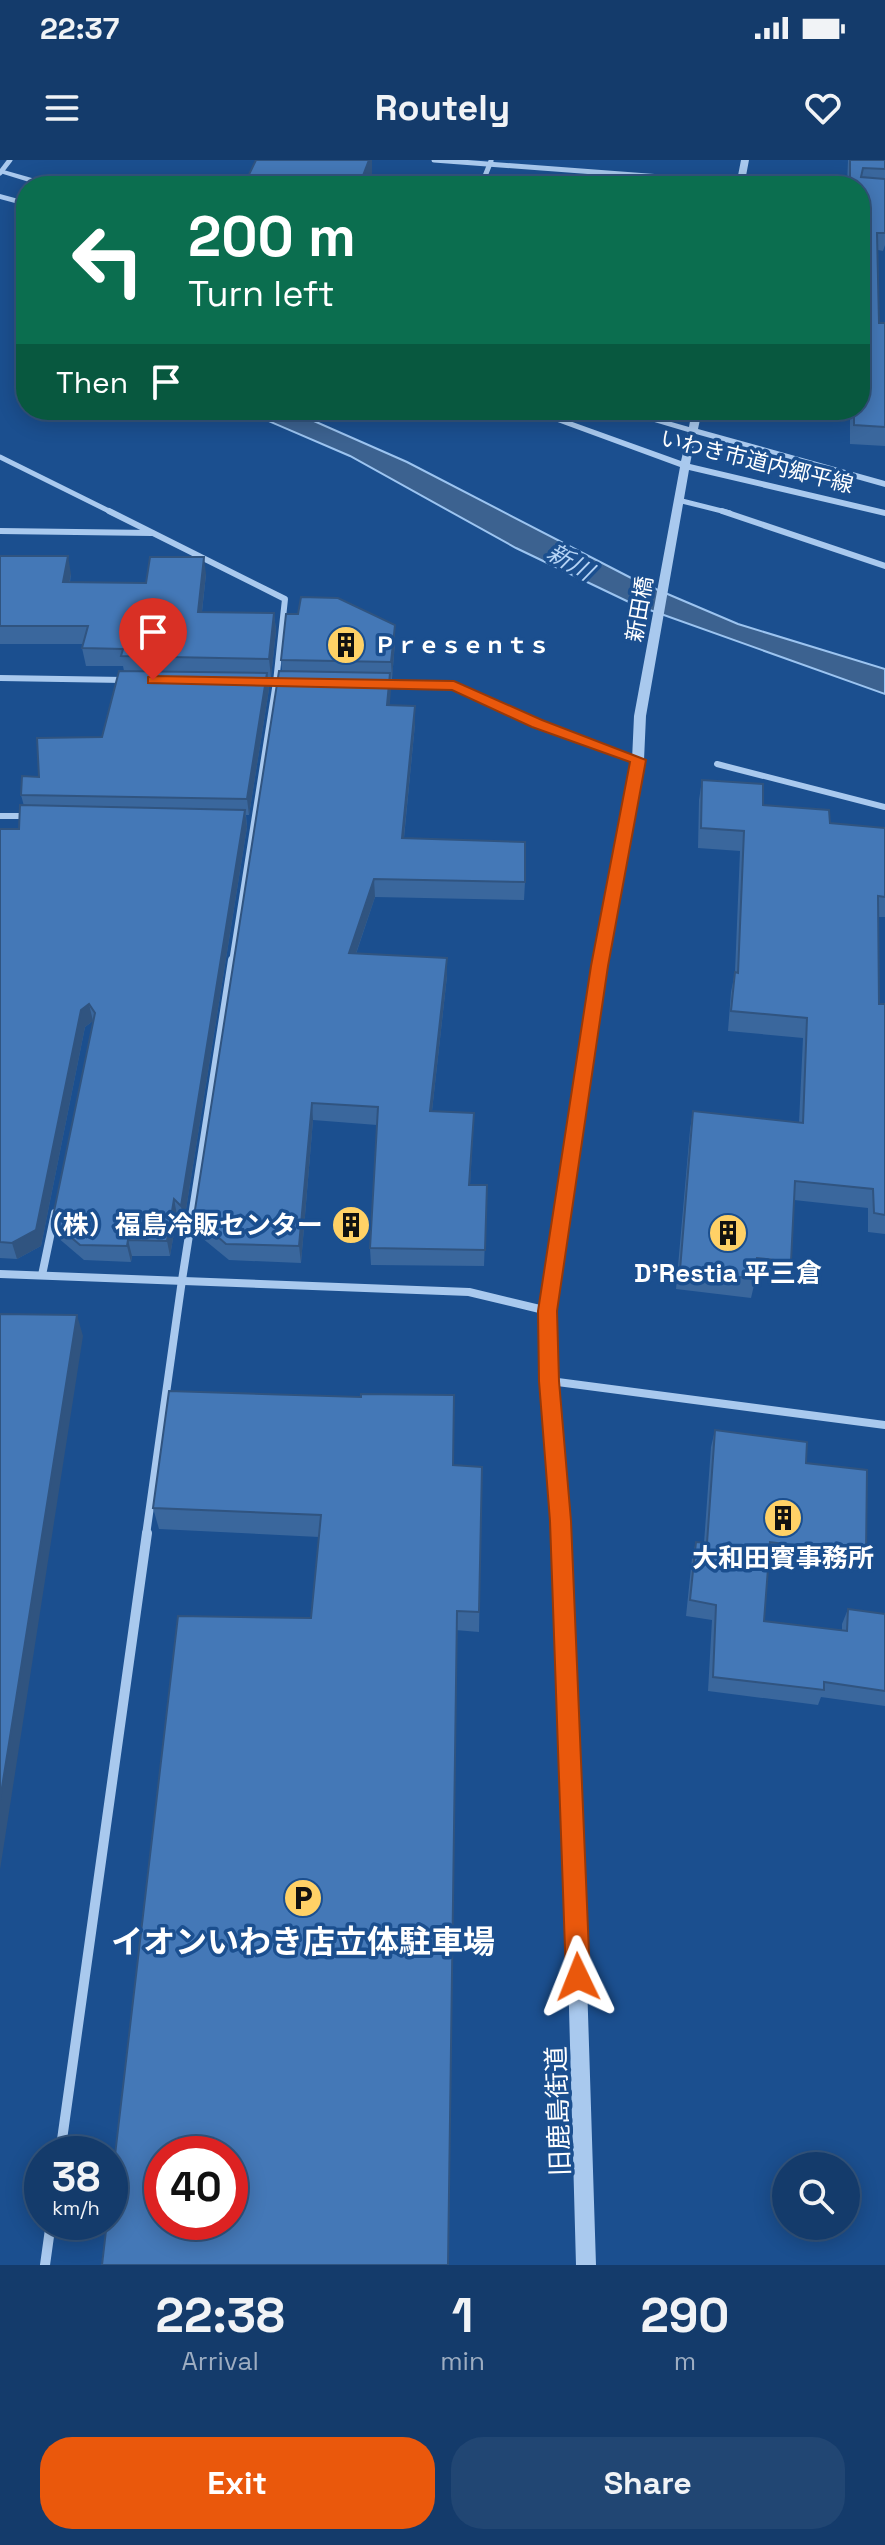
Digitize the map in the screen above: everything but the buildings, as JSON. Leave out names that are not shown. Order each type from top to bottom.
[{"type":"street","points":[[1,172],[10,160]]},
{"type":"street","points":[[434,160],[649,176]]},
{"type":"street","name":"いわき市道内郷平線","points":[[558,420],[686,466],[885,513]]},
{"type":"street","name":"いわき市道内郷平線","points":[[653,420],[885,484]]},
{"type":"street","points":[[695,420],[677,504],[730,513],[885,566]]},
{"type":"street","points":[[0,457],[285,599],[276,682],[182,1280],[63,2136]]},
{"type":"street","name":"新田橋","points":[[640,716],[677,504]]},
{"type":"street","points":[[0,531],[157,533]]},
{"type":"street","points":[[0,678],[138,680]]},
{"type":"street","points":[[260,682],[290,683]]},
{"type":"street","points":[[380,684],[454,686],[537,724],[638,760]]},
{"type":"street","name":"旧鹿島街道","points":[[586,2265],[560,1521],[549,1381],[548,1311],[599,966],[638,760],[640,716]]},
{"type":"street","points":[[717,764],[885,807]]},
{"type":"street","points":[[0,816],[32,816]]},
{"type":"street","points":[[238,821],[254,821]]},
{"type":"street","points":[[42,1275],[58,1198]]},
{"type":"street","points":[[0,1274],[469,1292],[548,1311]]},
{"type":"street","points":[[549,1381],[885,1425]]},
{"type":"street","points":[[45,2265],[48,2240]]},
{"type":"water","name":"新川","points":[[266,420],[312,420],[407,462],[637,581],[738,624],[885,669],[885,694],[633,604],[516,548],[350,456]]},
{"type":"place","name":"Ｐｒｅｓｅｎｔｓ","points":[[346,645]]},
{"type":"place","name":"（株）福島冷販センター","points":[[351,1225]]},
{"type":"place","name":"D'Restia 平三倉","points":[[728,1233]]},
{"type":"place","name":"大和田賓事務所","points":[[783,1518]]},
{"type":"place","name":"イオンいわき店立体駐車場","points":[[303,1898]]},
{"type":"route","points":[[153,680],[454,686],[537,724],[638,760],[599,966],[548,1311],[549,1381],[560,1521],[578,1977]]}]
